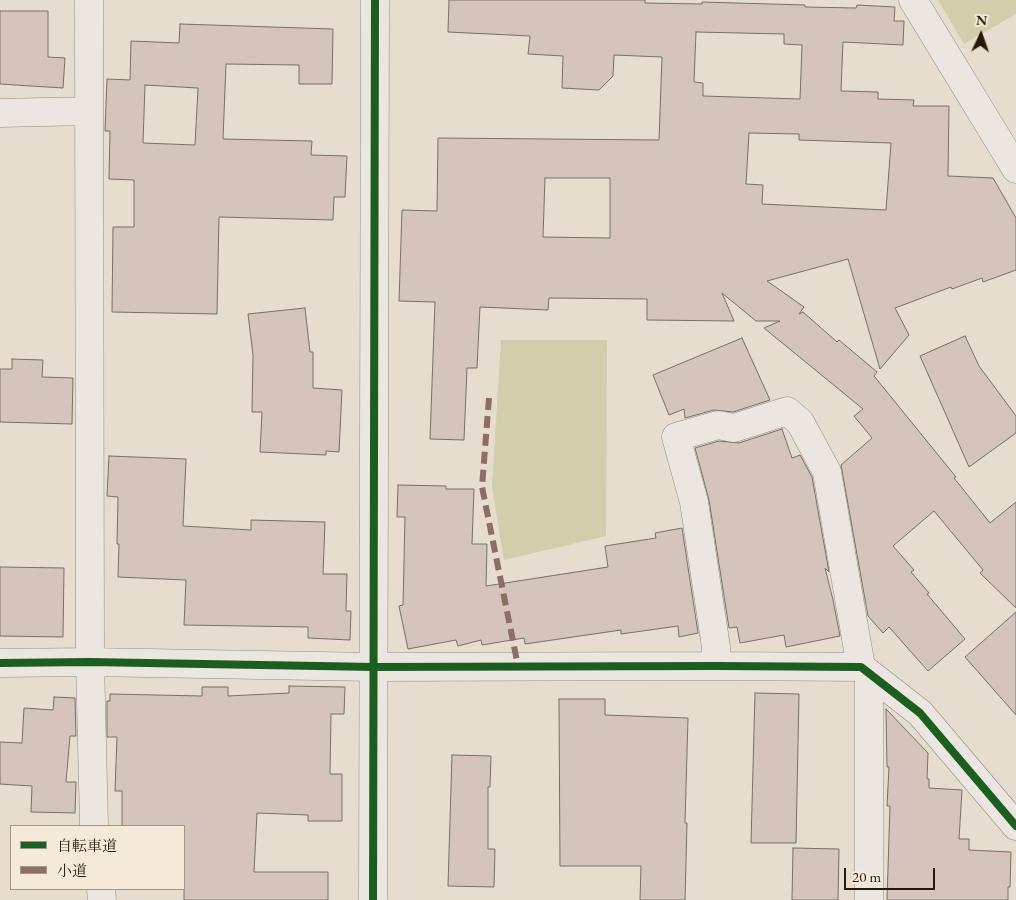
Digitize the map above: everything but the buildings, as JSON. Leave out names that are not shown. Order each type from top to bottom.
[{"type":"street","points":[[89,0],[90,662],[94,825]]},
{"type":"street","points":[[373,900],[376,0]]},
{"type":"street","points":[[913,0],[1016,169]]},
{"type":"street","points":[[0,113],[89,111]]},
{"type":"street","points":[[716,666],[716,647],[694,502],[676,437],[718,425],[734,428],[787,411],[800,422],[827,472],[865,671],[869,900]]},
{"type":"street","points":[[0,663],[716,666],[865,671],[920,713],[1016,826]]},
{"type":"shaded area","points":[[938,0],[1016,0],[1016,14],[964,44]]},
{"type":"shaded area","points":[[501,340],[607,340],[606,536],[504,560],[492,487]]},
{"type":"marked path","points":[[489,398],[482,487],[518,666]]},
{"type":"cycle path","points":[[373,900],[375,0]]},
{"type":"cycle path","points":[[0,663],[90,662],[374,667],[861,667],[920,713],[1016,826]]}]
